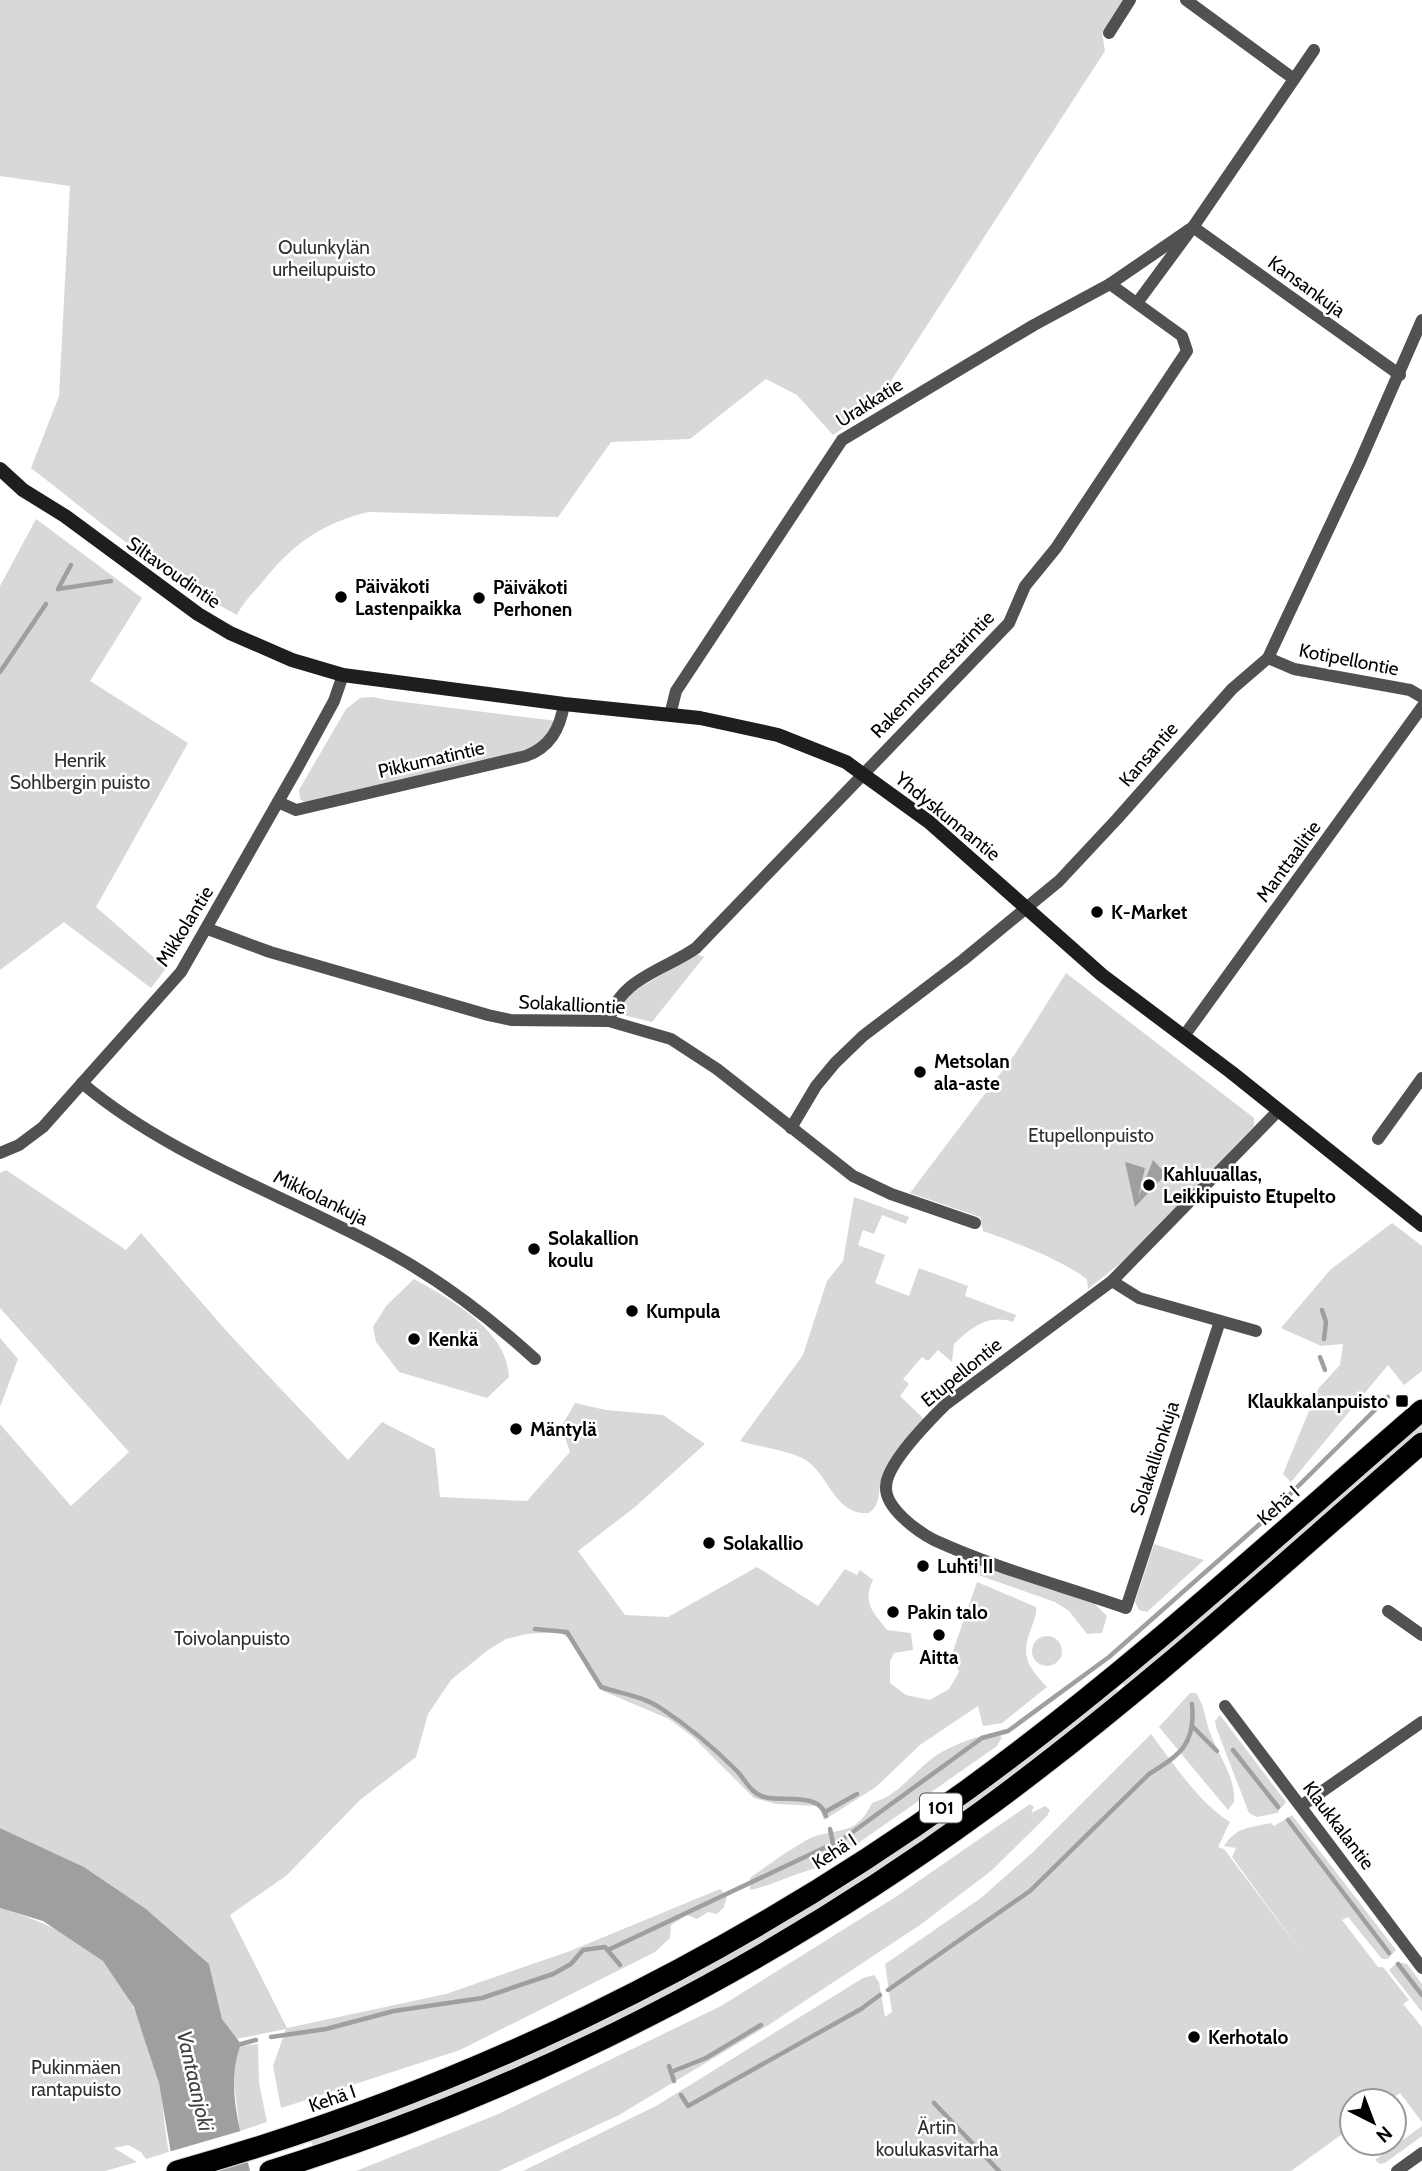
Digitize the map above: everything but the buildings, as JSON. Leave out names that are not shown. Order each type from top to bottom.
[{"type":"highway","name":"Kehä I","points":[[177,2171],[309,2130],[461,2074],[629,1997],[799,1900],[912,1828],[1018,1752],[1121,1670],[1422,1410]]},
{"type":"highway","name":"101","points":[[270,2171],[384,2133],[554,2061],[729,1974],[826,1917],[981,1812],[1064,1748],[1205,1633],[1422,1443]]},
{"type":"main road","name":"Siltavoudintie","points":[[0,470],[23,490],[65,516],[198,614],[262,648],[343,675]]},
{"type":"main road","name":"Yhdyskunnantie","points":[[343,675],[565,704],[700,718],[778,736],[812,747],[864,773],[962,849],[1102,975],[1422,1225]]},
{"type":"street","points":[[1108,33],[1130,0]]},
{"type":"street","points":[[1186,0],[1294,79]]},
{"type":"street","name":"Urakkatie","points":[[1137,303],[1193,227],[1314,50]]},
{"type":"street","name":"Urakkatie","points":[[670,715],[676,691],[842,440],[1034,325],[1110,284],[1193,227]]},
{"type":"street","name":"Kansankuja","points":[[1193,227],[1400,375]]},
{"type":"street","name":"Rakennusmestarintie","points":[[609,1021],[618,997],[633,984],[696,948],[1009,623],[1025,586],[1056,548],[1185,358],[1188,346],[1182,336],[1110,284]]},
{"type":"street","name":"Kansantie","points":[[791,1128],[816,1086],[835,1063],[863,1036],[1027,908],[1078,863],[1231,689],[1268,658],[1400,375],[1422,320]]},
{"type":"street","name":"Kotipellontie","points":[[1268,658],[1294,669],[1410,690],[1422,697]]},
{"type":"street","name":"Mikkolantie","points":[[0,1153],[19,1145],[43,1127],[181,972],[208,929],[334,701],[343,675]]},
{"type":"street","name":"Pikkumatintie","points":[[278,802],[296,810],[526,757],[545,748],[551,740],[565,704]]},
{"type":"street","name":"Manttaalitie","points":[[1184,1037],[1422,707]]},
{"type":"street","name":"Solakalliontie","points":[[208,929],[270,952],[488,1015],[511,1020],[609,1021],[656,1033],[692,1051],[853,1176],[891,1194],[975,1223]]},
{"type":"street","points":[[1378,1139],[1422,1078]]},
{"type":"street","name":"Mikkolankuja","points":[[82,1083],[142,1129],[359,1236],[457,1292],[535,1359]]},
{"type":"street","name":"Etupellontie","points":[[1126,1608],[932,1539],[898,1512],[888,1500],[886,1486],[907,1449],[945,1405],[1112,1281],[1278,1111]]},
{"type":"street","points":[[1112,1281],[1139,1298],[1256,1331]]},
{"type":"street","name":"Solakallionkuja","points":[[1126,1608],[1220,1321]]},
{"type":"street","points":[[1388,1611],[1422,1635]]},
{"type":"street","name":"Klaukkalantie","points":[[1225,1706],[1422,1968]]},
{"type":"street","points":[[1301,1806],[1422,1722]]},
{"type":"street","points":[[1397,2171],[1422,2153]]},
{"type":"green space","name":"Oulunkylän urheilupuisto","points":[[0,0],[1123,0],[1102,33],[1105,51],[874,407],[833,435],[797,395],[766,379],[690,439],[611,442],[558,517],[368,512],[336,522],[286,555],[237,615],[156,565],[31,468],[59,396],[70,186],[0,176]]},
{"type":"green space","name":"Henrik Sohlbergin puisto","points":[[36,519],[142,598],[90,681],[188,743],[96,907],[166,968],[151,988],[64,922],[0,970],[0,586]]},
{"type":"green space","points":[[372,697],[557,721],[537,748],[306,803],[300,799],[299,790],[346,709],[360,698]]},
{"type":"green space","points":[[696,954],[704,957],[652,1022],[619,1014],[628,995]]},
{"type":"green space","name":"Etupellonpuisto","points":[[1066,973],[1254,1118],[1254,1126],[1122,1262],[1088,1289],[1087,1279],[1063,1264],[983,1231],[980,1217],[910,1193],[1015,1054]]},
{"type":"green space","name":"Toivolanpuisto","points":[[6,1170],[126,1250],[141,1233],[230,1335],[348,1460],[382,1422],[435,1449],[440,1497],[527,1501],[570,1452],[561,1427],[575,1403],[606,1410],[663,1415],[705,1444],[635,1507],[578,1551],[625,1615],[668,1617],[757,1567],[818,1606],[845,1569],[857,1575],[860,1570],[873,1580],[869,1601],[887,1630],[911,1633],[913,1650],[894,1653],[890,1661],[890,1683],[906,1695],[930,1700],[949,1689],[959,1672],[952,1654],[977,1582],[1036,1607],[1026,1654],[1031,1667],[1047,1687],[1002,1723],[983,1726],[978,1706],[920,1745],[876,1787],[824,1820],[819,1806],[776,1804],[754,1798],[693,1737],[669,1719],[603,1691],[574,1642],[559,1632],[527,1634],[506,1639],[451,1680],[428,1714],[416,1757],[360,1800],[287,1875],[230,1915],[287,2028],[446,1994],[570,1951],[720,1889],[727,1896],[724,1907],[717,1914],[708,1912],[697,1919],[687,1915],[671,1925],[670,1938],[655,1952],[460,2050],[281,2108],[273,2066],[286,2029],[236,2039],[222,2019],[209,1964],[146,1909],[84,1867],[0,1828],[0,1424],[71,1506],[129,1452],[0,1308],[0,1173]]},
{"type":"green space","points":[[854,1197],[909,1217],[906,1224],[882,1215],[874,1234],[863,1230],[858,1245],[885,1255],[875,1283],[909,1296],[919,1268],[968,1286],[965,1296],[1016,1315],[1013,1322],[988,1321],[974,1327],[954,1344],[952,1362],[938,1350],[928,1361],[922,1357],[903,1379],[909,1384],[900,1396],[924,1419],[890,1462],[882,1478],[878,1501],[869,1513],[848,1508],[813,1465],[804,1459],[740,1441],[803,1355],[827,1281],[843,1261]]},
{"type":"green space","points":[[1392,1223],[1422,1246],[1422,1371],[1404,1385],[1388,1365],[1291,1482],[1283,1474],[1318,1389],[1340,1365],[1343,1344],[1321,1346],[1281,1328],[1330,1270]]},
{"type":"green space","points":[[414,1279],[475,1318],[499,1345],[506,1360],[509,1377],[487,1398],[399,1372],[376,1342],[373,1327],[386,1306]]},
{"type":"green space","points":[[0,1338],[18,1359],[0,1407]]},
{"type":"green space","points":[[1422,1423],[1422,1431],[1125,1686],[1121,1682]]},
{"type":"green space","points":[[1154,1544],[1204,1560],[1147,1612],[1139,1610],[1135,1602]]},
{"type":"green space","points":[[976,1562],[1094,1603],[1107,1616],[1102,1633],[1087,1634],[1069,1611],[1055,1602],[981,1576],[975,1572]]},
{"type":"green space","points":[[1047,1636],[1057,1641],[1062,1651],[1057,1661],[1047,1666],[1037,1661],[1032,1651],[1037,1641]]},
{"type":"green space","points":[[1115,1687],[1118,1692],[1010,1778],[935,1833],[859,1885],[760,1946],[636,2012],[509,2071],[313,2147],[311,2140],[470,2080],[624,2010],[773,1929],[916,1837]]},
{"type":"green space","points":[[1190,1693],[1196,1693],[1201,1702],[1212,1739],[1232,1783],[1234,1802],[1228,1810],[1159,1727]]},
{"type":"green space","points":[[1220,1715],[1286,1802],[1277,1813],[1257,1817],[1249,1813],[1217,1730],[1215,1721]]},
{"type":"green space","points":[[991,1733],[1002,1737],[997,1746],[827,1865],[750,1890],[750,1878],[791,1850],[815,1836],[850,1828],[858,1823],[872,1803],[896,1791],[937,1755]]},
{"type":"green space","name":"Ärtin koulukasvitarha","points":[[1151,1734],[1197,1793],[1230,1822],[1218,1847],[1224,1849],[1300,1950],[1232,1857],[1236,1848],[1224,1846],[1239,1831],[1271,1823],[1274,1826],[1292,1815],[1396,1950],[1388,1959],[1382,1959],[1348,1917],[1342,1920],[1378,1967],[1383,1967],[1409,2000],[1403,2004],[1422,2027],[1422,2122],[1408,2104],[1408,2087],[1338,2087],[1338,2137],[1291,2171],[523,2171],[656,2106],[863,1978],[874,1975],[879,1982],[885,2017],[892,2012],[885,1964],[981,1898],[1032,1853]]},
{"type":"green space","points":[[1030,1804],[1034,1807],[1031,1813],[1045,1806],[1050,1810],[991,1871],[920,1925],[767,2026],[619,2115],[499,2171],[356,2171],[496,2115],[721,2006],[897,1896]]},
{"type":"green space","name":"Pukinmäen rantapuisto","points":[[0,1908],[41,1922],[70,1936],[94,1953],[114,1974],[139,2019],[151,2051],[161,2092],[169,2152],[146,2159],[141,2152],[128,2145],[114,2148],[137,2162],[105,2171],[0,2171]]},
{"type":"green space","points":[[1398,1962],[1407,1964],[1422,1984],[1422,2012],[1389,1970]]},
{"type":"green space","points":[[258,2044],[259,2083],[267,2122],[240,2131],[232,2067],[240,2046]]},
{"type":"green space","points":[[1422,2126],[1422,2136],[1408,2146],[1408,2136]]},
{"type":"green space","points":[[1379,2157],[1393,2157],[1380,2164],[1375,2160]]},
{"type":"water","name":"Kahluuallas, Leikkipuisto Etupelto","points":[[1153,1160],[1166,1174],[1135,1207],[1125,1162],[1145,1168],[1138,1198]]},
{"type":"water","name":"Vantaanjoki","points":[[0,1828],[84,1867],[146,1909],[209,1964],[222,2019],[241,2044],[236,2060],[234,2091],[250,2171],[174,2171],[159,2083],[134,2007],[103,1961],[43,1921],[0,1908]]},
{"type":"pier","points":[[244,2130],[250,2159],[171,2171],[165,2153]]},
{"type":"waterway","points":[[58,589],[71,565]]},
{"type":"waterway","points":[[58,589],[111,581]]},
{"type":"waterway","points":[[0,672],[46,604]]},
{"type":"waterway","points":[[1322,1310],[1326,1322],[1324,1339]]},
{"type":"waterway","points":[[1320,1357],[1325,1370]]},
{"type":"waterway","points":[[608,1950],[843,1839],[982,1738],[1008,1731],[1109,1657],[1261,1523],[1388,1397]]},
{"type":"waterway","points":[[535,1629],[567,1632],[601,1687],[647,1701],[672,1716],[720,1754],[756,1793],[764,1797],[809,1801],[822,1808],[826,1816]]},
{"type":"waterway","points":[[888,1990],[1030,1891],[1149,1774],[1177,1754],[1188,1739],[1193,1718],[1192,1704]]},
{"type":"waterway","points":[[1193,1727],[1217,1751]]},
{"type":"waterway","points":[[1233,1750],[1278,1807]]},
{"type":"waterway","points":[[825,1812],[857,1794]]},
{"type":"waterway","points":[[1288,1820],[1389,1953]]},
{"type":"waterway","points":[[830,1829],[833,1843]]},
{"type":"waterway","points":[[271,2037],[326,2029],[394,2011],[482,1998],[553,1974],[571,1964],[583,1950],[605,1947],[620,1965]]},
{"type":"waterway","points":[[1398,1964],[1422,1995]]},
{"type":"waterway","points":[[681,2095],[688,2106],[861,2009],[880,1995]]},
{"type":"waterway","points":[[671,2072],[706,2058],[761,2025]]},
{"type":"waterway","points":[[241,2044],[256,2040]]},
{"type":"waterway","points":[[669,2066],[674,2081]]},
{"type":"waterway","points":[[934,2103],[999,2171]]},
{"type":"place","name":"Päiväkoti Lastenpaikka","points":[[341,597]]},
{"type":"place","name":"Päiväkoti Perhonen","points":[[479,598]]},
{"type":"place","name":"K-Market","points":[[1097,912]]},
{"type":"place","name":"Metsolan ala-aste","points":[[920,1072]]},
{"type":"place","name":"Kahluuallas, Leikkipuisto Etupelto","points":[[1149,1185]]},
{"type":"place","name":"Solakallion koulu","points":[[534,1249]]},
{"type":"place","name":"Kumpula","points":[[632,1311]]},
{"type":"place","name":"Kenkä","points":[[414,1339]]},
{"type":"place","name":"Klaukkalanpuisto","points":[[1402,1401]]},
{"type":"place","name":"Mäntylä","points":[[516,1429]]},
{"type":"place","name":"Solakallio","points":[[709,1543]]},
{"type":"place","name":"Luhti II","points":[[923,1566]]},
{"type":"place","name":"Pakin talo","points":[[893,1612]]},
{"type":"place","name":"Aitta","points":[[939,1635]]},
{"type":"place","name":"Kerhotalo","points":[[1194,2037]]}]
